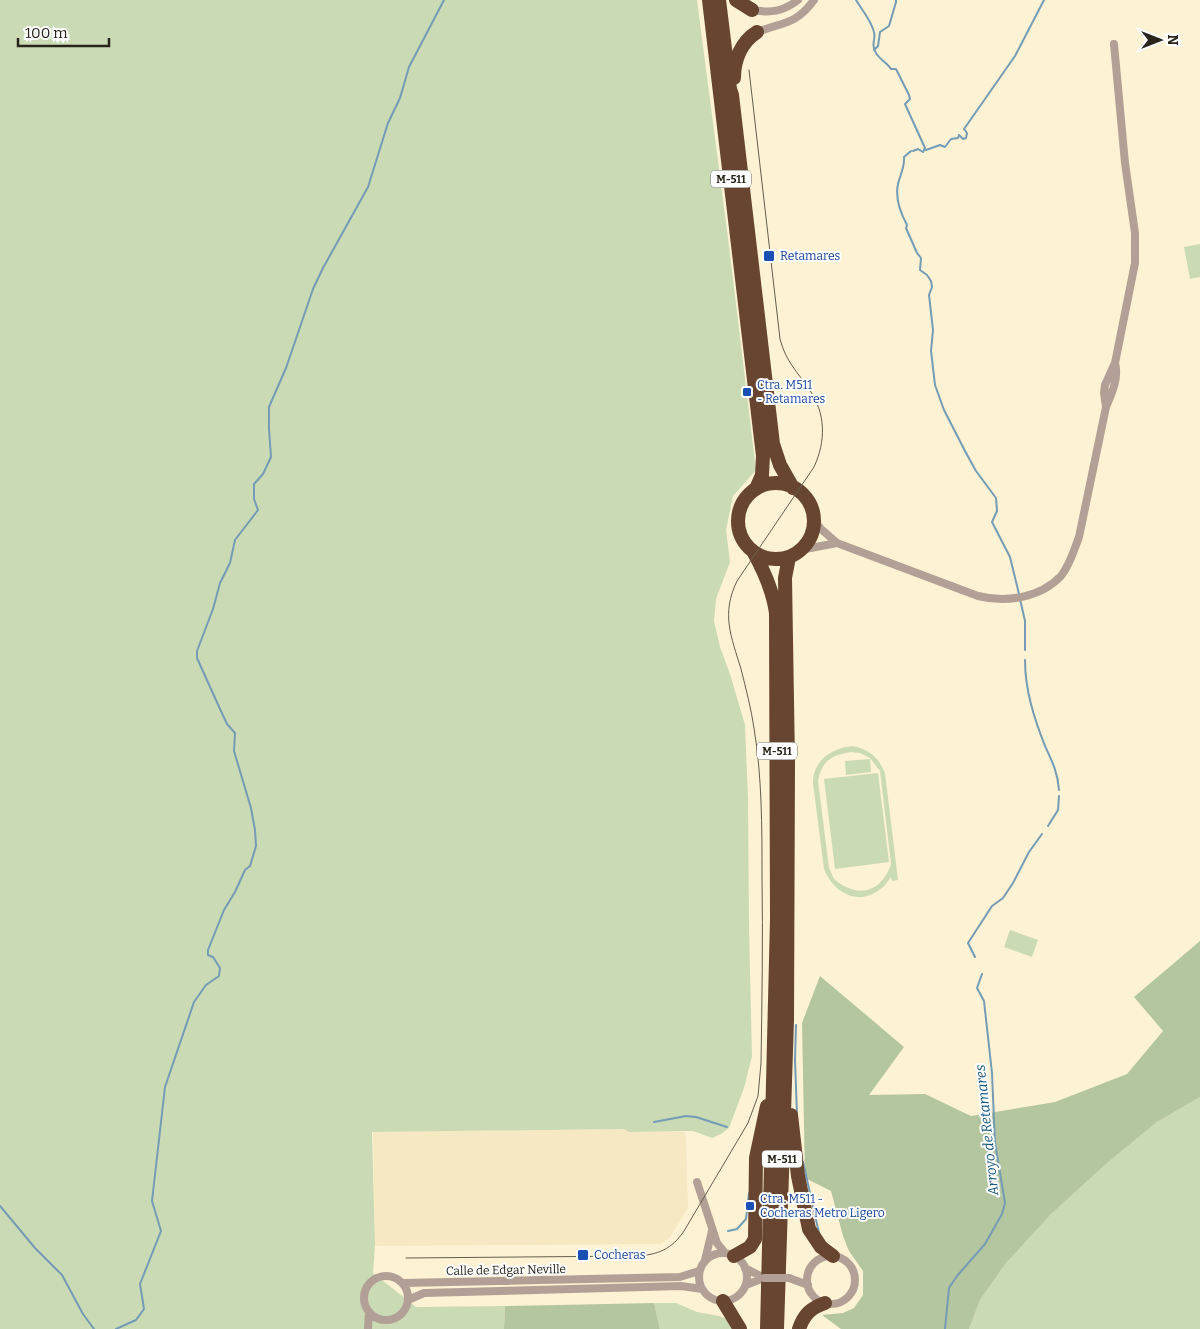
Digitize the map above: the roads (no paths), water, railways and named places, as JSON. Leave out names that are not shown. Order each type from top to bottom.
[{"type":"highway","name":"M-511","points":[[709,0],[763,456],[762,475],[756,489],[743,502],[738,520],[742,539],[754,553],[770,585],[776,613],[777,909],[768,1329]]},
{"type":"highway","name":"M-511","points":[[719,0],[773,444],[780,465],[793,488],[807,500],[813,519],[810,536],[794,554],[785,578],[788,762],[787,1020],[778,1329]]},
{"type":"highway","points":[[736,0],[752,10]]},
{"type":"highway","points":[[732,95],[735,88],[735,63],[739,51],[750,37],[757,32]]},
{"type":"highway","points":[[756,489],[774,483],[793,488]]},
{"type":"highway","points":[[754,553],[771,559],[794,554]]},
{"type":"highway","points":[[787,1020],[791,1110],[800,1190],[811,1233],[821,1247],[832,1256]]},
{"type":"highway","points":[[729,1254],[750,1247],[756,1234],[756,1158],[768,1104],[768,1090],[773,1066]]},
{"type":"highway","points":[[723,1301],[740,1329]]},
{"type":"highway","points":[[799,1329],[806,1313],[825,1303]]},
{"type":"street","points":[[752,10],[776,12],[789,7],[798,0]]},
{"type":"street","points":[[757,32],[797,19],[808,9],[814,0]]},
{"type":"street","points":[[813,519],[837,543],[978,596],[993,599],[1019,598],[1046,588],[1060,576],[1073,555],[1079,538],[1106,407],[1105,385],[1115,363],[1135,263],[1135,233],[1125,163],[1114,44]]},
{"type":"street","points":[[794,554],[837,543]]},
{"type":"street","points":[[697,1182],[717,1244],[742,1263],[745,1268],[746,1285],[737,1297],[723,1301],[711,1298],[702,1289],[698,1277],[712,1231]]},
{"type":"street","points":[[704,1260],[713,1255],[729,1254]]},
{"type":"street","points":[[832,1256],[842,1259],[849,1264],[854,1274],[854,1285],[845,1299],[837,1303],[825,1303],[814,1296],[808,1285],[808,1273],[817,1260],[832,1256]]},
{"type":"street","points":[[745,1268],[764,1278]]},
{"type":"street","name":"Calle de Edgar Neville","points":[[403,1283],[680,1277],[699,1271]]},
{"type":"street","points":[[746,1285],[764,1278],[789,1278],[808,1273]]},
{"type":"street","points":[[368,1312],[379,1319],[385,1320],[392,1319],[403,1312],[408,1300],[408,1294],[403,1283],[391,1276],[372,1280],[365,1292],[364,1299],[368,1312],[368,1329]]},
{"type":"street","points":[[789,1278],[808,1285]]},
{"type":"street","name":"Calle de Edgar Neville","points":[[408,1300],[424,1293],[681,1286],[702,1289]]},
{"type":"street","points":[[380,1329],[385,1320]]},
{"type":"waterway","points":[[116,1329],[136,1320],[144,1309],[140,1284],[161,1231],[152,1201],[165,1087],[194,1002],[206,985],[219,976],[220,968],[213,957],[208,955],[208,950],[224,910],[245,870],[250,866],[256,846],[251,808],[234,751],[235,733],[227,724],[220,709],[197,658],[197,651],[213,609],[220,583],[230,563],[235,540],[258,510],[254,499],[254,484],[263,474],[271,457],[269,407],[286,368],[313,289],[368,187],[388,123],[400,98],[409,67],[444,0]]},
{"type":"waterway","name":"Arroyo de Retamares","points":[[856,0],[873,28],[873,46],[876,54],[891,69],[896,69],[909,95],[910,99],[905,104],[925,148],[923,152],[918,149],[913,151]]},
{"type":"waterway","points":[[874,50],[878,46],[880,32],[889,26],[896,0]]},
{"type":"waterway","points":[[926,150],[940,145],[945,147],[951,139],[958,138],[959,135],[963,139],[966,138],[967,133],[964,129],[1015,56],[1044,0]]},
{"type":"waterway","name":"Arroyo de Retamares","points":[[911,151],[904,157],[897,189],[898,199],[900,210],[907,225],[906,228],[921,258],[920,270],[931,281],[932,287],[929,295],[933,330],[931,351],[935,385],[944,410],[965,451],[976,471],[996,498],[997,511],[992,522],[1010,557],[1019,594]]},
{"type":"waterway","name":"Arroyo de Retamares","points":[[1020,599],[1025,621],[1025,650]]},
{"type":"waterway","name":"Arroyo de Retamares","points":[[1025,660],[1031,704],[1054,767],[1059,790]]},
{"type":"waterway","name":"Arroyo de Retamares","points":[[1048,826],[1058,810],[1059,796]]},
{"type":"waterway","name":"Arroyo de Retamares","points":[[975,957],[968,943],[992,906],[1003,898],[1029,852],[1042,834]]},
{"type":"waterway","name":"Arroyo de Retamares","points":[[945,1329],[949,1288],[985,1244],[1002,1214],[1005,1203],[995,1143],[992,1073],[984,1001],[977,988],[982,974]]},
{"type":"waterway","points":[[796,1025],[797,1115]]},
{"type":"waterway","points":[[654,1122],[686,1116],[696,1117],[727,1127]]},
{"type":"waterway","points":[[803,1162],[819,1233]]},
{"type":"waterway","points":[[728,1231],[737,1229],[746,1219],[749,1193]]},
{"type":"waterway","points":[[0,1206],[35,1248],[62,1275],[83,1314],[94,1329]]},
{"type":"tram line","points":[[406,1258],[636,1256],[664,1250],[675,1242],[684,1231],[748,1123],[758,1096],[761,1063],[762,969],[760,783],[757,746],[751,713],[729,625],[729,604],[737,581],[814,467],[821,447],[822,427],[819,408],[815,398],[789,360],[780,339],[749,70]]},
{"type":"place","name":"Retamares","points":[[769,256]]},
{"type":"place","name":"Ctra. M511 - Retamares","points":[[747,392]]},
{"type":"place","name":"Ctra. M511 - Cocheras Metro Ligero","points":[[750,1206]]},
{"type":"place","name":"Cocheras","points":[[583,1255]]}]
